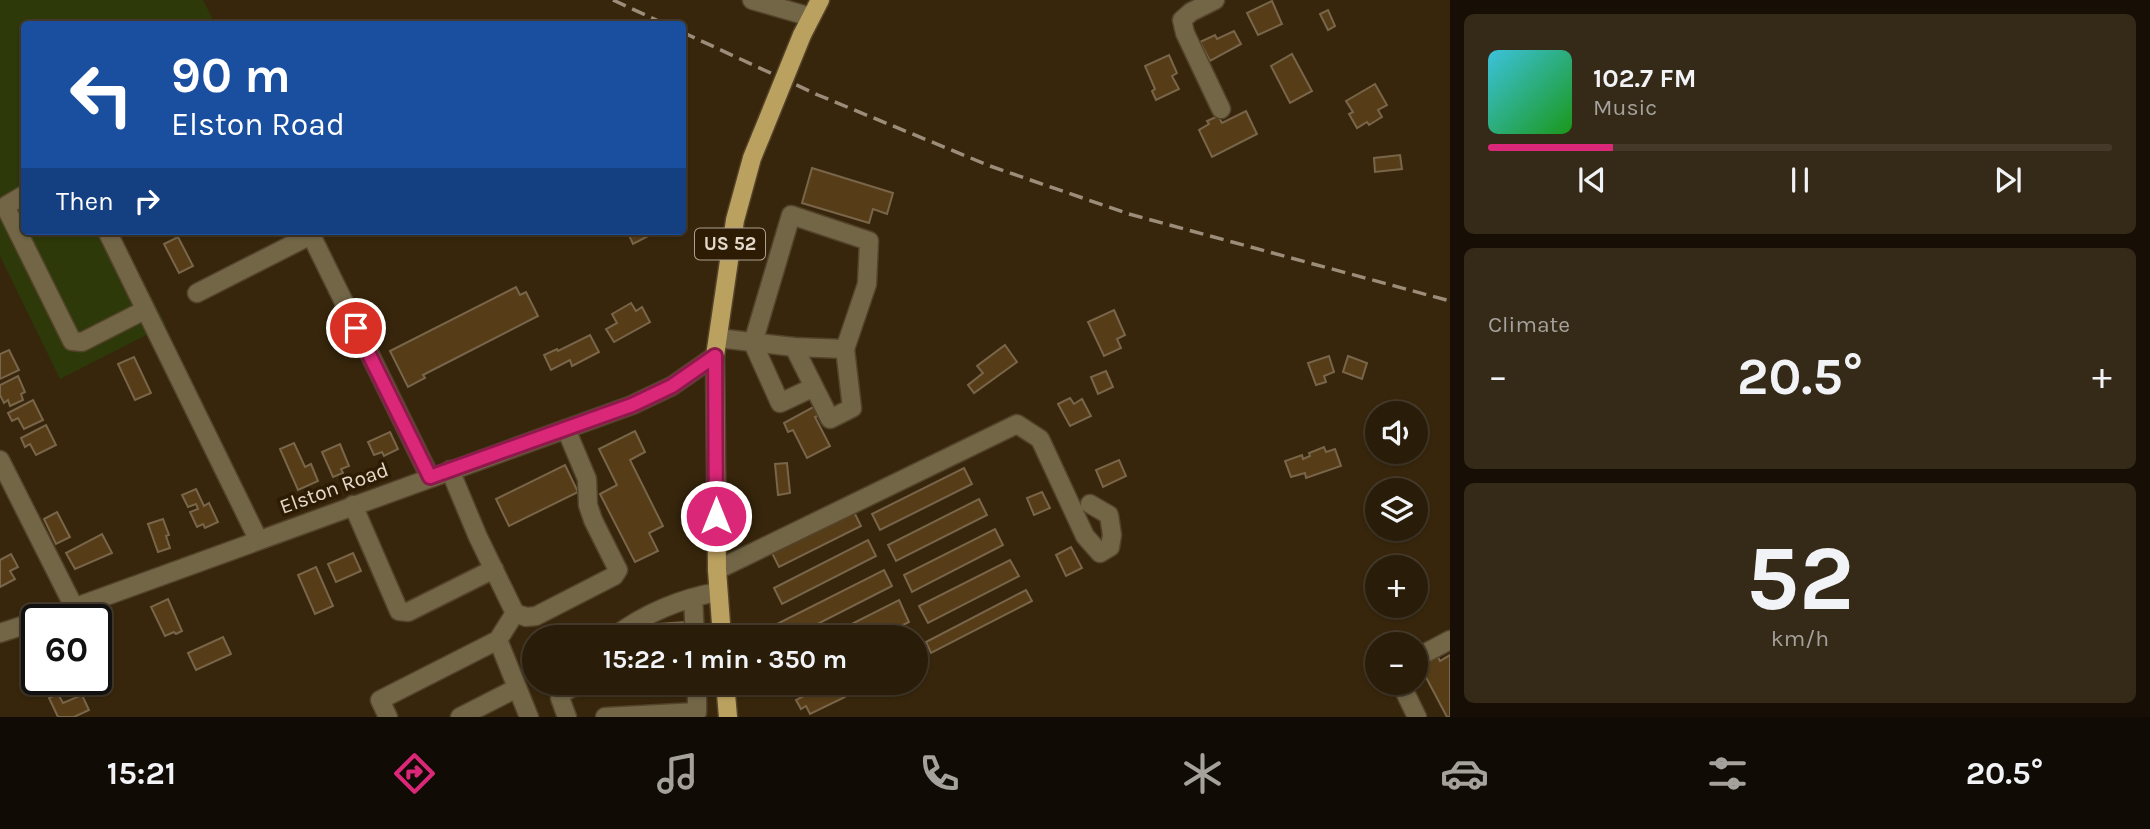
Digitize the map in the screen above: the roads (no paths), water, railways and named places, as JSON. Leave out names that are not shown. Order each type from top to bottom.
[{"type":"main road","name":"US 52","points":[[721,625],[717,570],[716,347],[735,220],[761,136],[802,34],[820,0]]},
{"type":"main road","points":[[726,695],[728,714]]},
{"type":"street","points":[[752,0],[811,17]]},
{"type":"street","points":[[1215,0],[1181,20],[1221,109]]},
{"type":"street","points":[[21,196],[7,205],[7,210],[72,341],[82,342],[137,314]]},
{"type":"street","points":[[794,348],[814,387],[830,419],[852,408],[845,349],[867,284],[869,241],[791,215],[753,343],[780,403],[814,387]]},
{"type":"street","points":[[109,235],[258,539]]},
{"type":"street","points":[[197,293],[311,236],[430,477]]},
{"type":"street","points":[[716,347],[753,343],[794,348],[845,349]]},
{"type":"street","name":"Elston Road","points":[[82,604],[648,398],[672,386],[716,347]]},
{"type":"street","points":[[717,570],[1017,424],[1040,439],[1085,536],[1100,553],[1110,547],[1110,515],[1090,504]]},
{"type":"street","points":[[450,470],[478,537],[515,613],[526,617],[536,616],[614,576],[618,570],[593,520],[588,505],[587,479],[566,429]]},
{"type":"street","points":[[2,469],[72,604]]},
{"type":"street","points":[[353,505],[399,611],[408,612],[494,569]]},
{"type":"street","points":[[635,625],[664,608],[718,592]]},
{"type":"street","points":[[693,598],[694,625]]},
{"type":"street","points":[[388,717],[380,700],[498,640],[515,613]]},
{"type":"street","name":"Elston Road","points":[[0,633],[21,626]]},
{"type":"street","points":[[498,640],[529,717]]},
{"type":"street","points":[[1428,652],[1450,640]]},
{"type":"street","points":[[460,717],[517,688]]},
{"type":"street","points":[[562,695],[567,717]]},
{"type":"street","points":[[697,695],[697,714]]},
{"type":"street","points":[[1406,695],[1417,717]]},
{"type":"street","points":[[605,717],[728,714]]},
{"type":"railway","points":[[613,0],[658,21]]},
{"type":"railway","points":[[686,34],[818,95],[990,166],[1129,214],[1450,301]]}]
